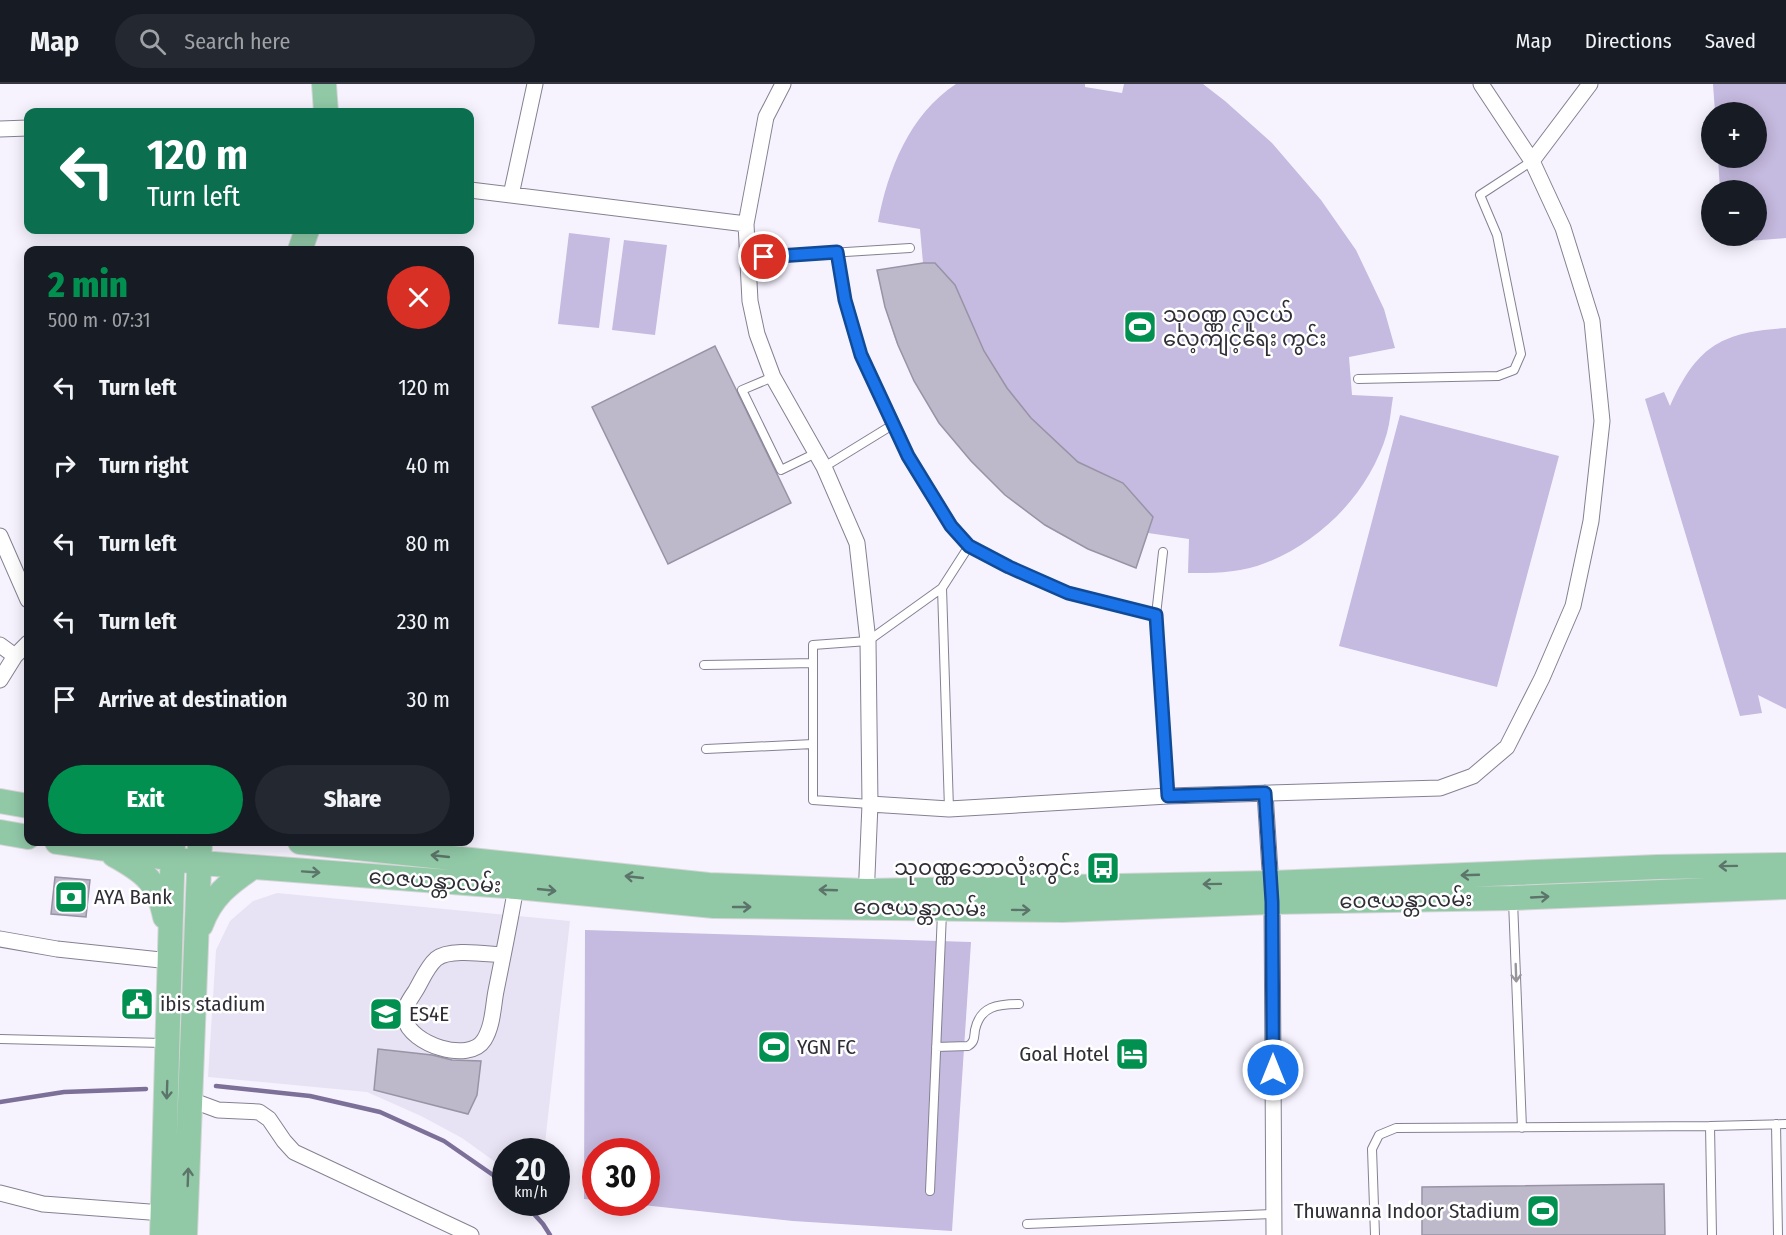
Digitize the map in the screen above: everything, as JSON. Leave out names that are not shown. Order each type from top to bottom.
[{"type":"main road","points":[[324,84],[326,108]]},
{"type":"main road","points":[[340,84],[342,108]]},
{"type":"main road","points":[[0,801],[24,805]]},
{"type":"main road","points":[[0,832],[24,836]]},
{"type":"main road","name":"ဝေဇယန္တာလမ်း","points":[[82,846],[101,849],[200,852],[253,867],[516,887],[714,906],[866,899],[1271,893],[1513,885],[1569,895],[1786,887]]},
{"type":"main road","name":"ဝေဇယန္တာလမ်း","points":[[338,846],[866,899],[942,909],[1063,910],[1271,893]]},
{"type":"main road","points":[[101,849],[133,866],[150,879],[161,896],[170,954]]},
{"type":"main road","points":[[173,851],[168,1043],[176,1229]]},
{"type":"main road","points":[[176,1229],[191,1100],[200,852]]},
{"type":"main road","name":"ဝေဇယန္တာလမ်း","points":[[1513,885],[1568,870],[1786,865]]},
{"type":"main road","points":[[196,938],[207,907],[223,888],[253,867]]},
{"type":"main road","points":[[1568,870],[1569,895]]},
{"type":"street","points":[[511,195],[535,84]]},
{"type":"street","points":[[783,84],[766,117],[746,224],[750,301],[757,334],[773,377],[824,467],[857,543],[868,641],[870,804],[866,899]]},
{"type":"street","points":[[870,804],[949,809],[1168,796],[1440,788],[1473,776],[1507,747],[1573,606],[1591,521],[1602,421],[1592,321],[1563,228],[1532,161],[1481,84]]},
{"type":"street","points":[[1532,161],[1590,84]]},
{"type":"street","points":[[0,129],[24,128]]},
{"type":"street","points":[[474,190],[746,224]]},
{"type":"street","points":[[0,536],[24,591]]},
{"type":"street","points":[[0,645],[15,656]]},
{"type":"street","points":[[0,680],[15,656],[24,647]]},
{"type":"street","points":[[1265,793],[1271,893],[1274,1235]]},
{"type":"street","points":[[503,955],[450,954],[437,958],[406,1007],[405,1020],[409,1028],[420,1039],[446,1049],[459,1052],[477,1048],[489,1030],[516,887]]},
{"type":"street","points":[[0,939],[57,949],[170,954]]},
{"type":"street","points":[[191,1100],[218,1110],[259,1112],[270,1119],[284,1142],[294,1152],[471,1235]]},
{"type":"street","points":[[0,1193],[43,1204],[176,1229]]},
{"type":"lane","points":[[1358,379],[1498,376],[1514,370],[1521,354],[1519,343],[1497,235],[1480,195],[1532,161]]},
{"type":"lane","points":[[748,258],[910,248]]},
{"type":"lane","points":[[837,252],[845,300],[861,355],[908,456],[951,526],[969,546],[1009,567],[1068,593],[1156,615]]},
{"type":"lane","points":[[773,377],[741,390],[781,470],[816,453]]},
{"type":"lane","points":[[824,467],[894,424]]},
{"type":"lane","points":[[870,804],[813,800],[813,645],[868,641],[942,588],[969,546]]},
{"type":"lane","points":[[1163,552],[1156,615],[1168,796]]},
{"type":"lane","points":[[942,588],[949,809]]},
{"type":"lane","points":[[705,665],[813,663]]},
{"type":"lane","points":[[706,749],[813,744]]},
{"type":"lane","points":[[1513,885],[1522,1128]]},
{"type":"lane","points":[[930,1191],[942,909]]},
{"type":"lane","points":[[936,1047],[968,1047],[974,1041],[978,1019],[986,1009],[1000,1004],[1019,1004]]},
{"type":"lane","points":[[0,1039],[168,1043]]},
{"type":"lane","points":[[1375,1235],[1372,1149],[1379,1135],[1396,1128],[1786,1124]]},
{"type":"lane","points":[[1776,1125],[1778,1235]]},
{"type":"lane","points":[[1710,1126],[1712,1235]]},
{"type":"lane","points":[[1027,1224],[1274,1214]]},
{"type":"shaded area","name":"သုဝဏ္ဏ လူငယ် လေ့ကျင့်ရေး ကွင်း","points":[[956,84],[1085,84],[1085,87],[1122,93],[1124,84],[1203,84],[1272,143],[1321,200],[1356,250],[1384,309],[1395,348],[1349,357],[1352,395],[1393,397],[1390,420],[1379,456],[1368,477],[1338,515],[1320,531],[1279,557],[1257,566],[1214,573],[1188,573],[1189,539],[1148,533],[1136,568],[1068,538],[1029,514],[1000,489],[974,461],[933,406],[906,363],[891,326],[877,270],[923,263],[920,229],[878,222],[888,183],[903,145],[925,111]]},
{"type":"shaded area","points":[[1713,84],[1786,84],[1786,238],[1767,240],[1767,180],[1719,180],[1719,168],[1767,168],[1767,102],[1714,102]]},
{"type":"shaded area","points":[[569,233],[610,238],[599,328],[558,324]]},
{"type":"shaded area","points":[[624,240],[667,245],[655,335],[612,330]]},
{"type":"shaded area","points":[[1786,328],[1786,709],[1758,695],[1762,713],[1740,716],[1645,399],[1664,392],[1670,406],[1690,369],[1714,346],[1744,333]]},
{"type":"shaded area","points":[[1400,415],[1559,456],[1497,687],[1339,646]]},
{"type":"shaded area","name":"ES4E","points":[[277,893],[570,921],[546,1138],[492,1138],[492,1160],[462,1138],[421,1116],[367,1092],[208,1077],[216,950],[230,921],[253,901]]},
{"type":"shaded area","name":"YGN FC","points":[[585,930],[971,942],[952,1231],[793,1221],[660,1207],[660,1138],[584,1138]]},
{"type":"building","points":[[935,263],[955,285],[984,351],[1007,388],[1031,418],[1078,462],[1123,483],[1153,517],[1136,568],[1088,549],[1045,525],[1005,495],[971,461],[939,423],[914,381],[898,345],[885,307],[877,270]]},
{"type":"building","points":[[715,346],[791,503],[668,564],[592,407]]},
{"type":"building","name":"AYA Bank","points":[[55,877],[90,880],[86,917],[51,914]]},
{"type":"building","points":[[378,1049],[432,1055],[452,1060],[481,1061],[477,1095],[468,1114],[374,1090]]},
{"type":"building","name":"Thuwanna Indoor Stadium","points":[[1664,1184],[1665,1235],[1422,1235],[1422,1187]]},
{"type":"waterway","points":[[216,1086],[310,1096],[380,1112],[444,1141],[492,1174]]},
{"type":"waterway","points":[[0,1102],[64,1092],[146,1089]]},
{"type":"waterway","points":[[536,1216],[550,1235]]},
{"type":"place","name":"သုဝဏ္ဏ လူငယ် လေ့ကျင့်ရေး ကွင်း","points":[[1140,327]]},
{"type":"place","name":"သုဝဏ္ဏဘောလုံးကွင်း","points":[[1103,868]]},
{"type":"place","name":"AYA Bank","points":[[71,897]]},
{"type":"place","name":"ibis stadium","points":[[137,1004]]},
{"type":"place","name":"ES4E","points":[[386,1014]]},
{"type":"place","name":"YGN FC","points":[[774,1047]]},
{"type":"place","name":"Goal Hotel","points":[[1132,1054]]},
{"type":"place","name":"Thuwanna Indoor Stadium","points":[[1543,1211]]},
{"type":"route","points":[[764,257],[837,252],[845,300],[861,355],[908,456],[951,526],[969,546],[989,558],[1068,593],[1156,615],[1168,796],[1265,793],[1272,902],[1273,1070]]}]
